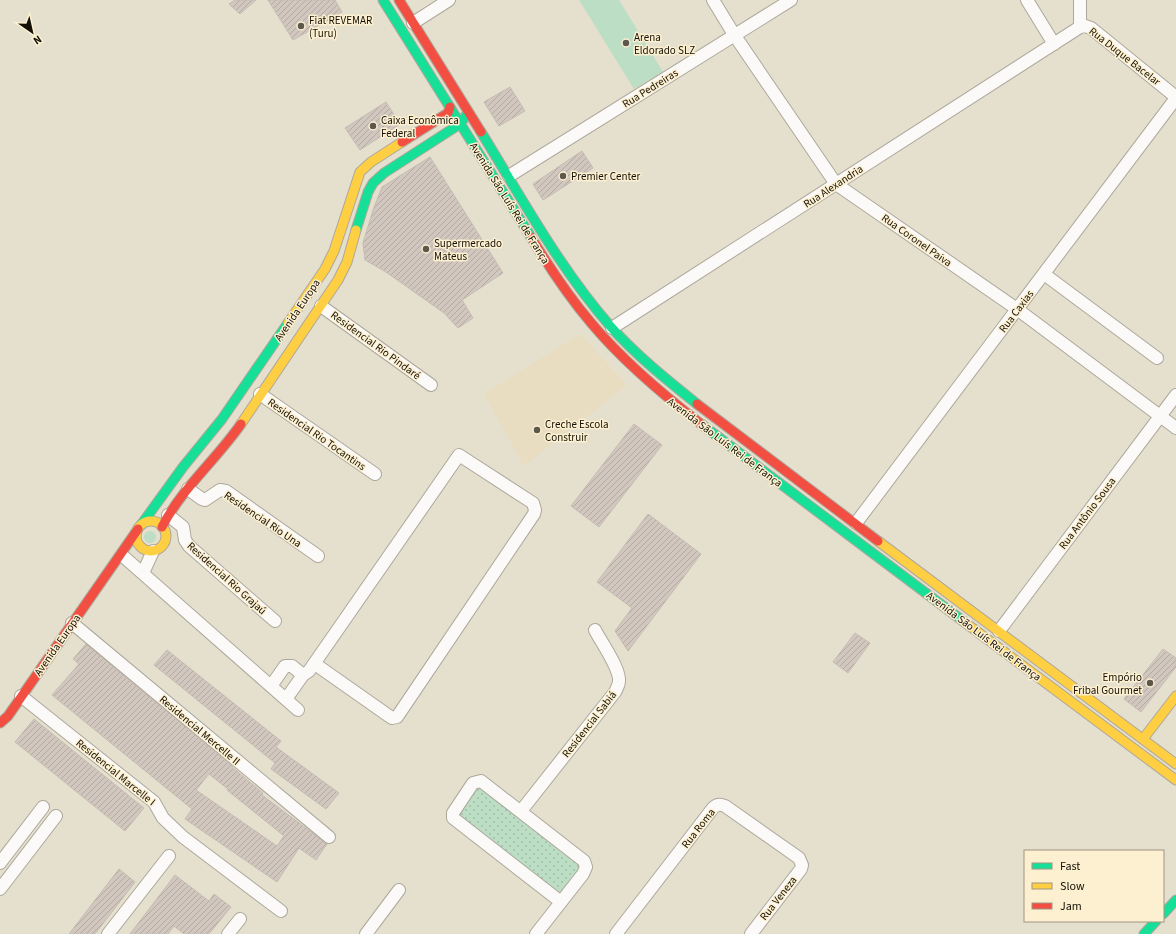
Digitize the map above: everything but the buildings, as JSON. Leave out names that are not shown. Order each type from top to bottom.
[{"type":"main road","name":"Avenida São Luís Rei de França","points":[[383,0],[540,252],[582,312],[641,375],[664,396],[847,535],[1176,780]]},
{"type":"main road","name":"Avenida São Luís Rei de França","points":[[399,0],[572,276],[592,304],[612,328],[650,365],[686,396],[1176,764]]},
{"type":"main road","name":"Avenida Europa","points":[[0,723],[8,716],[111,566],[123,554],[139,527],[183,467],[222,419],[326,269],[334,251],[356,182],[364,168],[445,115],[450,107]]},
{"type":"main road","points":[[460,124],[469,112]]},
{"type":"main road","name":"Avenida Europa","points":[[153,550],[162,546],[166,536],[162,527],[168,515],[226,443],[343,271],[371,187],[380,176],[460,124]]},
{"type":"main road","points":[[347,208],[362,212]]},
{"type":"main road","points":[[153,550],[148,551],[141,547],[136,538],[139,527],[150,521],[154,521],[162,527]]},
{"type":"main road","name":"Avenida Europa","points":[[123,554],[141,547]]},
{"type":"main road","points":[[1143,739],[1176,696]]},
{"type":"main road","points":[[1164,913],[1176,900]]},
{"type":"main road","points":[[1144,934],[1155,922]]},
{"type":"street","points":[[413,23],[449,0]]},
{"type":"street","name":"Rua Coronel Paiva","points":[[714,0],[735,36],[836,184],[1017,309],[1176,428]]},
{"type":"street","name":"Rua Pedreiras","points":[[509,176],[605,110],[735,36],[791,0]]},
{"type":"street","points":[[1027,0],[1054,44]]},
{"type":"street","points":[[1080,0],[1080,27]]},
{"type":"street","name":"Rua Duque Bacelar","points":[[1054,44],[1080,27],[1085,26],[1091,28],[1176,98]]},
{"type":"street","name":"Rua Alexandria","points":[[612,328],[1054,44]]},
{"type":"street","name":"Rua Caxias","points":[[856,523],[925,423],[1017,309],[1176,98]]},
{"type":"street","points":[[1044,274],[1157,358]]},
{"type":"street","name":"Residencial Rio Pindaré","points":[[320,306],[431,384]]},
{"type":"street","name":"Residencial Rio Tocantins","points":[[260,394],[375,474]]},
{"type":"street","name":"Rua Antônio Sousa","points":[[999,631],[1176,395]]},
{"type":"street","points":[[286,699],[303,675],[309,672],[315,664],[459,455],[533,503],[535,510],[534,514],[397,717],[392,718],[388,716],[315,664]]},
{"type":"street","name":"Residencial Rio Una","points":[[188,489],[202,499],[206,500],[220,490],[226,491],[318,556]]},
{"type":"street","name":"Residencial Rio Grajaú","points":[[168,515],[183,527],[185,540],[189,546],[275,621]]},
{"type":"street","points":[[143,573],[153,550]]},
{"type":"street","points":[[123,554],[298,710]]},
{"type":"street","name":"Residencial Mercelle II","points":[[72,623],[329,837]]},
{"type":"street","name":"Residencial Sabiá","points":[[521,811],[615,692],[620,683],[619,675],[615,666],[595,630]]},
{"type":"street","points":[[271,686],[285,666],[292,666],[303,675]]},
{"type":"street","name":"Residencial Marcelle I","points":[[22,696],[154,802],[163,818],[182,837],[281,911]]},
{"type":"street","points":[[536,934],[583,874],[586,866],[584,861],[481,781],[474,783],[453,813],[453,818],[561,902]]},
{"type":"street","name":"Rua Roma","points":[[616,934],[716,805],[720,804],[725,806],[799,858],[801,862]]},
{"type":"street","points":[[0,862],[43,807]]},
{"type":"street","points":[[0,889],[56,816]]},
{"type":"street","points":[[108,934],[169,856]]},
{"type":"street","name":"Rua Veneza","points":[[751,934],[801,869],[801,862]]},
{"type":"street","points":[[366,934],[399,890]]},
{"type":"street","points":[[228,934],[240,919]]},
{"type":"shaded area","name":"Creche Escola Construir","points":[[580,334],[627,385],[524,466],[484,394]]},
{"type":"green space","name":"Arena Eldorado SLZ","points":[[579,0],[619,0],[663,72],[634,89]]},
{"type":"green space","points":[[148,531],[152,531],[156,537],[152,543],[148,543],[144,539],[144,535]]},
{"type":"green space","points":[[479,788],[578,863],[579,869],[560,894],[459,818],[458,812],[476,789]]},
{"type":"traffic: fast","points":[[383,0],[531,237]]},
{"type":"traffic: fast","points":[[356,230],[368,192],[373,183],[384,173],[460,124],[467,114]]},
{"type":"traffic: fast","points":[[481,132],[558,257],[592,305],[611,327],[641,357],[697,404]]},
{"type":"traffic: fast","points":[[141,525],[183,467],[222,419],[288,323]]},
{"type":"traffic: fast","points":[[701,424],[963,621]]},
{"type":"traffic: fast","points":[[1164,913],[1176,900]]},
{"type":"traffic: fast","points":[[1144,934],[1155,922]]},
{"type":"traffic: slow","points":[[288,323],[325,269],[334,251],[360,172],[371,162],[402,142]]},
{"type":"traffic: slow","points":[[241,424],[338,280],[347,262],[356,230]]},
{"type":"traffic: slow","points":[[151,521],[157,522],[165,530],[166,536],[165,542],[157,550],[151,551],[145,550],[137,542],[136,536],[137,530],[145,522],[151,521]]},
{"type":"traffic: slow","points":[[878,541],[1176,764]]},
{"type":"traffic: slow","points":[[963,621],[1176,780]]},
{"type":"traffic: slow","points":[[1143,739],[1176,696]]},
{"type":"traffic: jam","points":[[399,0],[481,132]]},
{"type":"traffic: jam","points":[[402,142],[448,113],[450,107]]},
{"type":"traffic: jam","points":[[531,237],[567,293],[604,338],[644,377],[701,424]]},
{"type":"traffic: jam","points":[[697,404],[878,541]]},
{"type":"traffic: jam","points":[[162,527],[179,500],[241,424]]},
{"type":"traffic: jam","points":[[0,723],[8,716],[138,529]]},
{"type":"place","name":"Fiat REVEMAR (Turu)","points":[[301,26]]},
{"type":"place","name":"Arena Eldorado SLZ","points":[[626,43]]},
{"type":"place","name":"Caixa Econômica Federal","points":[[373,126]]},
{"type":"place","name":"Premier Center","points":[[563,176]]},
{"type":"place","name":"Supermercado Mateus","points":[[426,249]]},
{"type":"place","name":"Creche Escola Construir","points":[[537,430]]},
{"type":"place","name":"Empório Fribal Gourmet","points":[[1150,683]]}]
